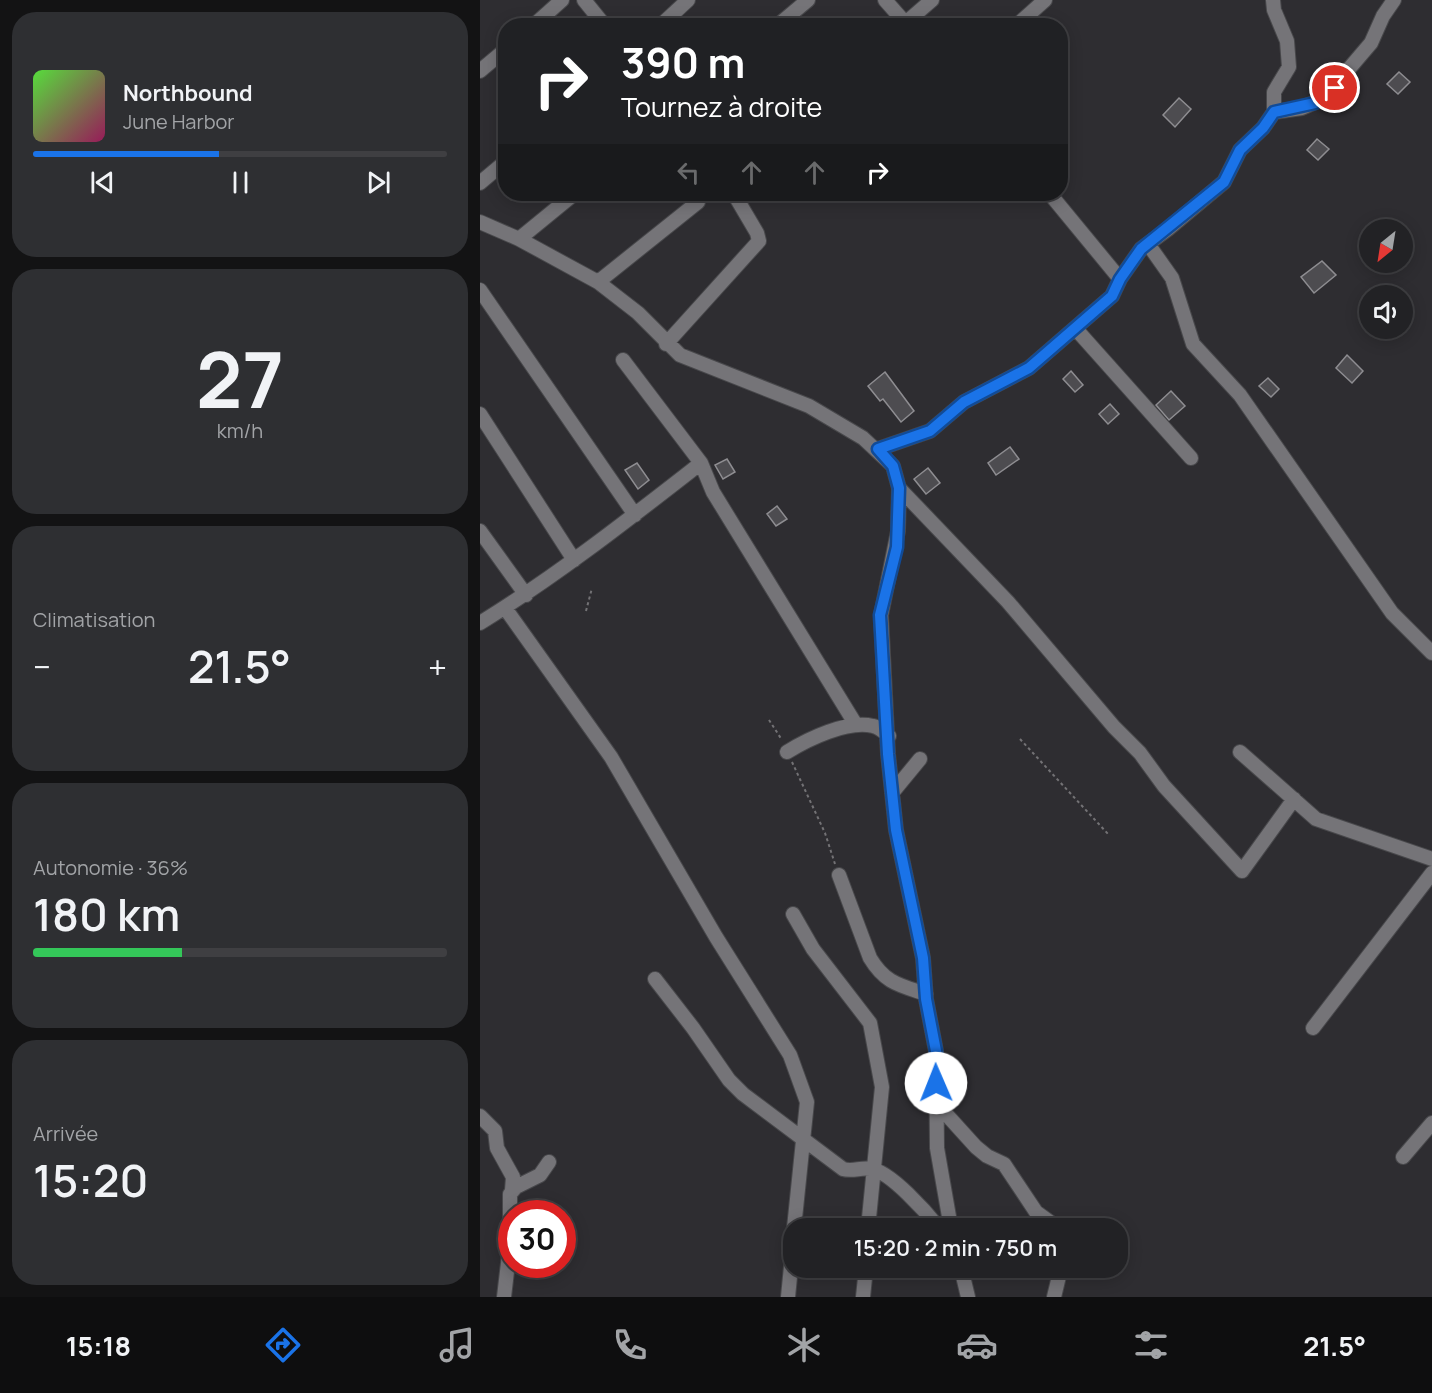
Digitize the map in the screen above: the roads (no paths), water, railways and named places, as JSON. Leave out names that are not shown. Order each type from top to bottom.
[{"type":"street","points":[[541,18],[562,0]]},
{"type":"street","points":[[584,0],[599,18]]},
{"type":"street","points":[[669,18],[688,0]]},
{"type":"street","points":[[787,18],[808,0]]},
{"type":"street","points":[[885,0],[899,18]]},
{"type":"street","points":[[913,18],[932,0]]},
{"type":"street","points":[[1025,18],[1045,0]]},
{"type":"street","points":[[878,449],[937,426],[964,402],[1029,368],[1112,296],[1136,255],[1224,182],[1240,150],[1263,128],[1274,112],[1274,92],[1289,67],[1287,41],[1274,10],[1273,0]]},
{"type":"street","points":[[1274,112],[1302,108],[1324,98],[1371,43],[1383,16],[1394,0]]},
{"type":"street","points":[[480,71],[498,56]]},
{"type":"street","points":[[480,183],[498,168]]},
{"type":"street","points":[[519,239],[565,201]]},
{"type":"street","points":[[666,344],[759,241],[757,233],[738,201]]},
{"type":"street","points":[[1056,201],[1120,279]]},
{"type":"street","points":[[598,282],[698,202]]},
{"type":"street","points":[[480,222],[519,239],[598,282],[638,313],[666,344],[680,355],[808,406],[839,422],[878,449],[893,466],[899,488],[897,547],[880,615],[892,793],[896,830],[923,958],[926,994],[936,1051],[937,1148],[949,1218]]},
{"type":"street","points":[[1148,244],[1172,278],[1193,344],[1240,395],[1392,613],[1432,653]]},
{"type":"street","points":[[480,290],[634,515]]},
{"type":"street","points":[[1075,328],[1191,458]]},
{"type":"street","points":[[623,360],[701,463],[713,492],[856,725]]},
{"type":"street","points":[[480,414],[574,560]]},
{"type":"street","points":[[480,623],[526,595],[701,463]]},
{"type":"street","points":[[899,488],[1008,602],[1114,727],[1140,753],[1164,786],[1242,872],[1294,799]]},
{"type":"street","points":[[480,531],[526,595]]},
{"type":"street","points":[[505,608],[611,757],[716,937],[790,1055],[807,1102],[795,1218]]},
{"type":"street","points":[[787,752],[804,741],[824,733],[856,725],[876,726],[889,736]]},
{"type":"street","points":[[1240,752],[1316,819],[1432,860]]},
{"type":"street","points":[[892,793],[920,759]]},
{"type":"street","points":[[1313,1028],[1432,873]]},
{"type":"street","points":[[839,875],[870,958],[878,970],[894,984],[926,994]]},
{"type":"street","points":[[793,914],[813,949],[870,1023],[882,1087],[869,1218]]},
{"type":"street","points":[[655,979],[729,1080],[758,1106],[803,1137],[843,1169],[850,1171],[873,1169],[888,1177],[929,1218]]},
{"type":"street","points":[[937,1104],[976,1147],[1004,1164],[1036,1212],[1044,1218]]},
{"type":"street","points":[[480,1116],[495,1131],[497,1148],[513,1177],[509,1208],[510,1245],[504,1297]]},
{"type":"street","points":[[1403,1157],[1432,1123]]},
{"type":"street","points":[[512,1190],[540,1175],[549,1162]]},
{"type":"street","points":[[508,1165],[525,1173],[540,1175]]},
{"type":"street","points":[[788,1297],[790,1278]]},
{"type":"street","points":[[864,1297],[865,1278]]},
{"type":"street","points":[[963,1278],[968,1297]]},
{"type":"street","points":[[1054,1297],[1059,1278]]}]
